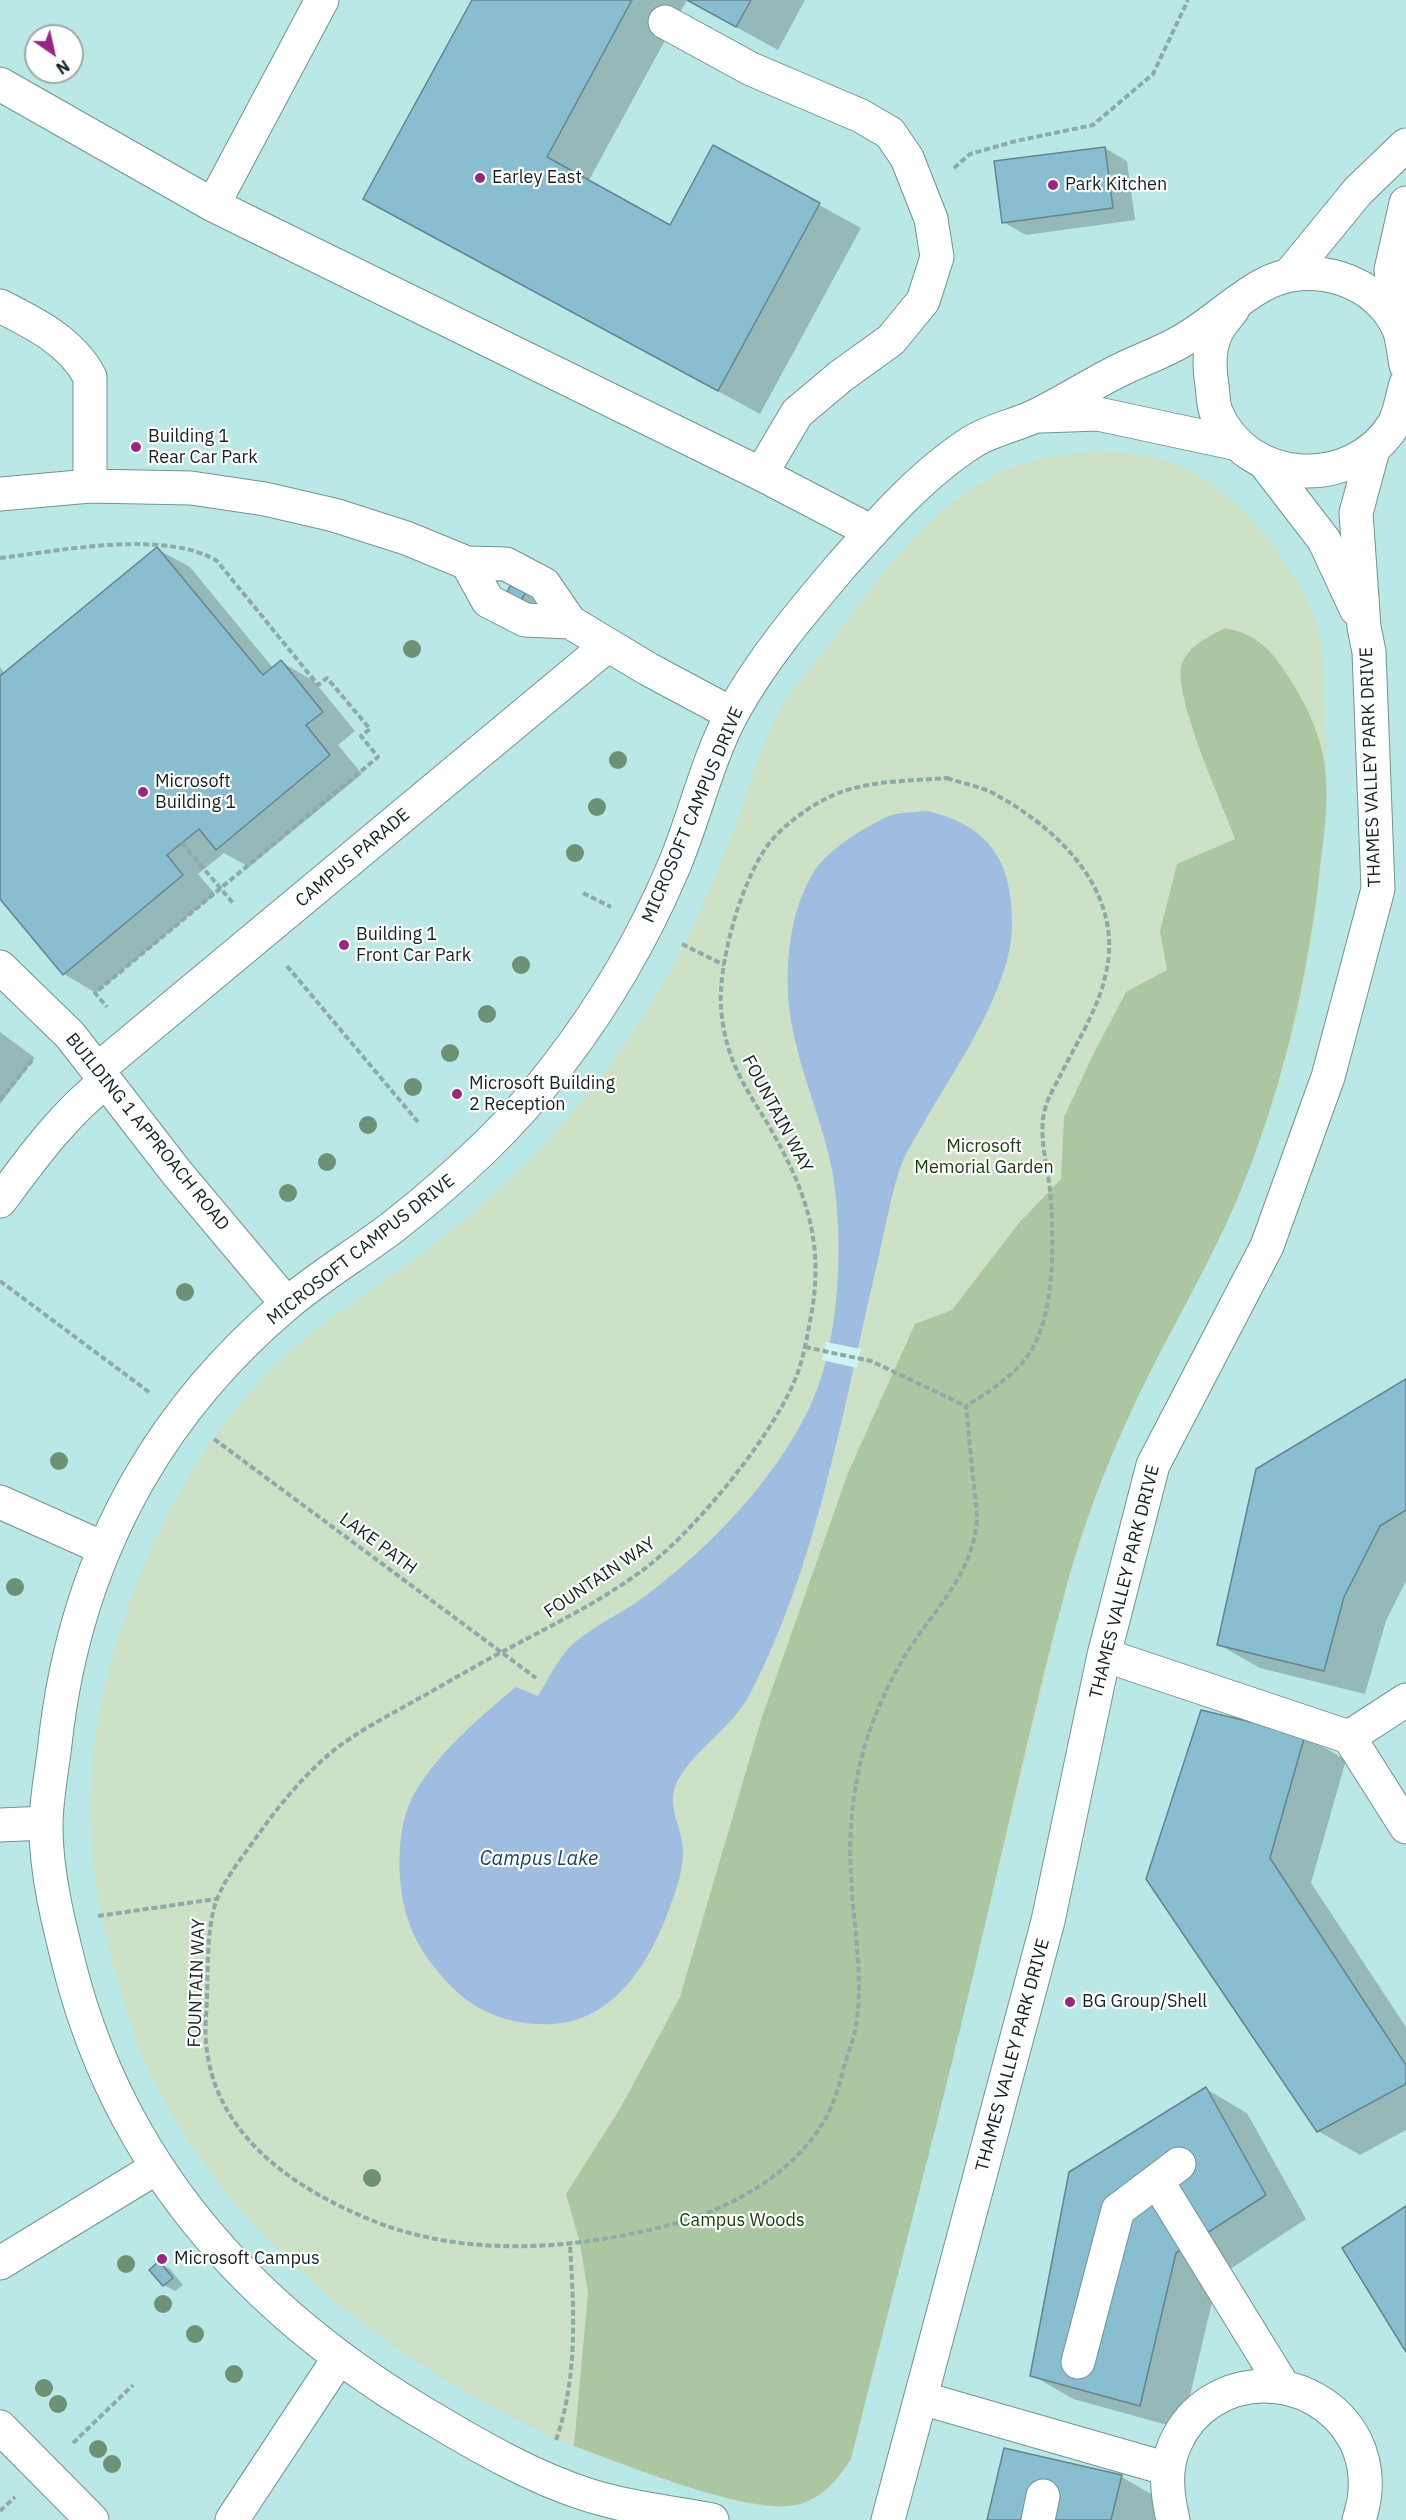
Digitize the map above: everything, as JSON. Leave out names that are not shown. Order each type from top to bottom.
[{"type":"street","points":[[213,205],[322,0]]},
{"type":"street","points":[[665,22],[751,69],[861,116],[890,133],[907,158],[931,219],[937,256],[923,301],[891,340],[841,376],[797,413],[760,474]]},
{"type":"street","points":[[0,84],[213,205],[760,474],[872,532]]},
{"type":"street","points":[[1290,274],[1358,191],[1406,145]]},
{"type":"street","points":[[1403,347],[1391,270],[1406,203]]},
{"type":"street","points":[[1034,416],[1114,373],[1179,343],[1266,282],[1290,274],[1326,274],[1355,284],[1383,305],[1403,347]]},
{"type":"street","name":"THAMES VALLEY PARK DRIVE","points":[[1238,302],[1217,332],[1208,366],[1216,411],[1324,540],[1364,627]]},
{"type":"street","points":[[0,306],[45,331],[71,350],[83,363],[90,377],[90,486]]},
{"type":"street","points":[[1034,416],[1098,414],[1251,453],[1297,472],[1321,472],[1354,461],[1372,450],[1400,421],[1406,384]]},
{"type":"street","name":"MICROSOFT CAMPUS DRIVE","points":[[712,2520],[588,2495],[539,2476],[466,2438],[405,2403],[339,2358],[292,2322],[219,2250],[156,2168],[112,2088],[83,2017],[58,1924],[46,1823],[59,1705],[72,1643],[103,1548],[139,1480],[181,1414],[228,1360],[287,1304],[388,1231],[470,1164],[538,1092],[578,1040],[617,980],[647,926],[677,860],[732,714],[781,638],[872,532],[924,480],[977,438],[1034,416]]},
{"type":"street","name":"THAMES VALLEY PARK DRIVE","points":[[888,2520],[1048,1921],[1104,1655],[1153,1465],[1268,1246],[1328,1077],[1378,889],[1392,865],[1369,652],[1364,627],[1356,513],[1372,450]]},
{"type":"street","points":[[0,494],[90,486],[191,488],[265,500],[370,526],[467,563],[488,601],[525,620],[570,622],[732,714]]},
{"type":"street","name":"CAMPUS PARADE","points":[[0,1201],[59,1125],[101,1076],[260,935],[608,645]]},
{"type":"street","name":"BUILDING 1 APPROACH ROAD","points":[[0,967],[70,1035],[287,1304]]},
{"type":"street","points":[[0,1502],[103,1548]]},
{"type":"street","points":[[1104,1655],[1349,1737],[1406,1827]]},
{"type":"street","points":[[1349,1737],[1406,1700]]},
{"type":"street","points":[[0,1825],[46,1823]]},
{"type":"street","points":[[0,2264],[156,2168]]},
{"type":"street","points":[[1078,2362],[1118,2210],[1168,2172],[1283,2386]]},
{"type":"street","points":[[232,2520],[339,2358]]},
{"type":"street","points":[[1173,2520],[1167,2494],[1168,2469],[1175,2443],[1190,2422],[1209,2403],[1232,2391],[1248,2387],[1283,2386],[1308,2394],[1330,2408],[1348,2427],[1360,2450],[1366,2475],[1365,2502],[1359,2520]]},
{"type":"street","points":[[921,2398],[1168,2469]]},
{"type":"street","points":[[0,2427],[92,2520]]},
{"type":"street","points":[[620,2520],[658,2509]]},
{"type":"path","points":[[921,194],[970,154],[1016,141],[1093,125],[1153,74],[1188,0]]},
{"type":"path","points":[[0,558],[136,544],[174,546],[202,552],[216,561],[318,685],[327,678],[370,729],[361,736],[378,757],[95,993],[110,1010]]},
{"type":"path","name":"FOUNTAIN WAY","points":[[948,778],[989,791],[1021,811],[1058,840],[1088,874],[1105,906],[1111,940],[1106,977],[1045,1108],[1042,1131],[1050,1190],[1052,1246],[1047,1301],[1041,1326],[1029,1354],[1008,1376],[966,1406],[977,1522],[964,1568],[940,1611],[906,1654],[876,1714],[857,1777],[850,1867],[858,1964],[857,2022],[837,2094],[819,2130],[782,2169],[738,2200],[699,2217],[622,2238],[570,2245],[497,2245],[423,2238],[370,2220],[286,2175],[257,2150],[229,2116],[210,2075],[205,2033],[211,1927],[216,1899],[280,1804],[340,1745],[502,1652],[554,1627],[652,1563],[691,1527],[729,1482],[778,1412],[797,1377],[805,1347],[815,1288],[814,1234],[806,1201],[790,1165],[745,1088],[728,1050],[721,1008],[724,965],[736,917],[753,872],[772,840],[803,812],[827,799],[877,783],[948,778]]},
{"type":"path","points":[[182,843],[418,1122]]},
{"type":"path","points":[[583,894],[615,909]]},
{"type":"path","points":[[681,944],[724,965]]},
{"type":"path","points":[[0,1101],[32,1058],[40,1064]]},
{"type":"path","points":[[0,1281],[152,1395]]},
{"type":"path","points":[[805,1347],[871,1361],[966,1406]]},
{"type":"path","name":"LAKE PATH","points":[[204,1432],[536,1678]]},
{"type":"path","points":[[92,1917],[216,1899]]},
{"type":"path","points":[[555,2444],[566,2402],[575,2323],[570,2245]]},
{"type":"shaded area","points":[[0,0],[1406,0],[1406,2520],[0,2520]]},
{"type":"green space","name":"Microsoft Memorial Garden","points":[[1096,450],[1162,460],[1183,467],[1204,479],[1245,513],[1264,534],[1296,580],[1308,603],[1320,636],[1323,658],[1326,770],[1324,826],[1312,940],[1288,1052],[1253,1160],[1227,1221],[1117,1442],[1070,1575],[953,2056],[851,2459],[834,2481],[821,2493],[805,2502],[784,2507],[758,2505],[641,2471],[536,2429],[485,2403],[437,2375],[344,2309],[280,2251],[240,2208],[186,2138],[151,2076],[132,2028],[109,1950],[94,1872],[91,1833],[90,1795],[99,1715],[108,1674],[133,1593],[167,1516],[187,1479],[210,1444],[235,1410],[282,1359],[324,1323],[414,1260],[469,1216],[531,1159],[587,1096],[636,1028],[681,950],[702,907],[738,819],[762,749],[784,701],[861,601],[901,552],[946,509],[970,490],[1020,464]]},
{"type":"green space","name":"Campus Woods","points":[[1225,628],[1238,631],[1259,642],[1282,667],[1309,714],[1324,759],[1326,803],[1319,878],[1306,965],[1287,1051],[1261,1136],[1229,1218],[1126,1423],[1097,1491],[1081,1538],[1040,1691],[950,2069],[851,2459],[834,2481],[813,2499],[796,2505],[774,2506],[747,2503],[685,2486],[574,2446],[588,2293],[580,2243],[566,2194],[621,2107],[680,1997],[761,1720],[848,1473],[915,1324],[952,1310],[1019,1223],[1061,1179],[1064,1117],[1094,1053],[1126,992],[1167,970],[1160,931],[1177,864],[1235,839],[1199,747],[1183,695],[1180,675],[1183,661],[1191,650]]},
{"type":"water","name":"Campus Lake","points":[[927,811],[949,817],[967,826],[994,850],[1008,883],[1012,926],[1009,950],[1002,975],[980,1027],[910,1146],[899,1171],[824,1492],[793,1595],[773,1645],[743,1706],[695,1757],[674,1789],[673,1807],[682,1842],[682,1866],[662,1927],[641,1967],[612,2000],[594,2012],[574,2020],[537,2024],[496,2016],[460,1995],[431,1963],[416,1940],[406,1915],[401,1887],[400,1850],[406,1813],[424,1778],[453,1744],[516,1687],[538,1696],[557,1663],[571,1646],[648,1594],[701,1550],[751,1496],[794,1437],[810,1406],[822,1375],[830,1344],[837,1294],[838,1226],[829,1154],[792,1029],[788,990],[791,936],[807,885],[815,870],[829,854],[859,832],[889,816]]},
{"type":"pier","points":[[826,1342],[861,1349],[857,1368],[822,1360]]},
{"type":"building","name":"Earley East","points":[[472,0],[632,0],[547,157],[670,225],[713,145],[820,203],[718,391],[363,199]]},
{"type":"building","points":[[687,0],[751,0],[736,27]]},
{"type":"building","name":"Park Kitchen","points":[[1105,147],[1113,208],[1002,223],[994,161]]},
{"type":"building","name":"Microsoft Building 1","points":[[157,547],[263,675],[281,660],[323,712],[306,725],[330,755],[216,850],[199,829],[167,855],[183,875],[63,975],[0,899],[0,676]]},
{"type":"building","points":[[511,584],[526,592],[519,604],[505,596]]},
{"type":"building","points":[[1406,1379],[1406,1510],[1380,1526],[1344,1597],[1324,1671],[1217,1645],[1256,1469]]},
{"type":"building","points":[[1201,1710],[1305,1735],[1270,1858],[1406,2065],[1406,2084],[1317,2132],[1146,1879]]},
{"type":"building","points":[[1206,2087],[1266,2195],[1176,2253],[1140,2406],[1030,2376],[1069,2172]]},
{"type":"building","points":[[1406,2206],[1406,2352],[1342,2248]]},
{"type":"building","points":[[159,2261],[173,2278],[163,2286],[149,2270]]},
{"type":"building","points":[[1004,2448],[1122,2475],[1111,2520],[987,2520]]},
{"type":"place","name":"Earley East","points":[[480,178]]},
{"type":"place","name":"Park Kitchen","points":[[1053,185]]},
{"type":"place","name":"Building 1 Rear Car Park","points":[[136,447]]},
{"type":"place","name":"Microsoft Building 1","points":[[143,792]]},
{"type":"place","name":"Building 1 Front Car Park","points":[[344,945]]},
{"type":"place","name":"Microsoft Building 2 Reception","points":[[457,1094]]},
{"type":"place","name":"BG Group/Shell","points":[[1070,2002]]},
{"type":"place","name":"Microsoft Campus","points":[[162,2259]]}]
